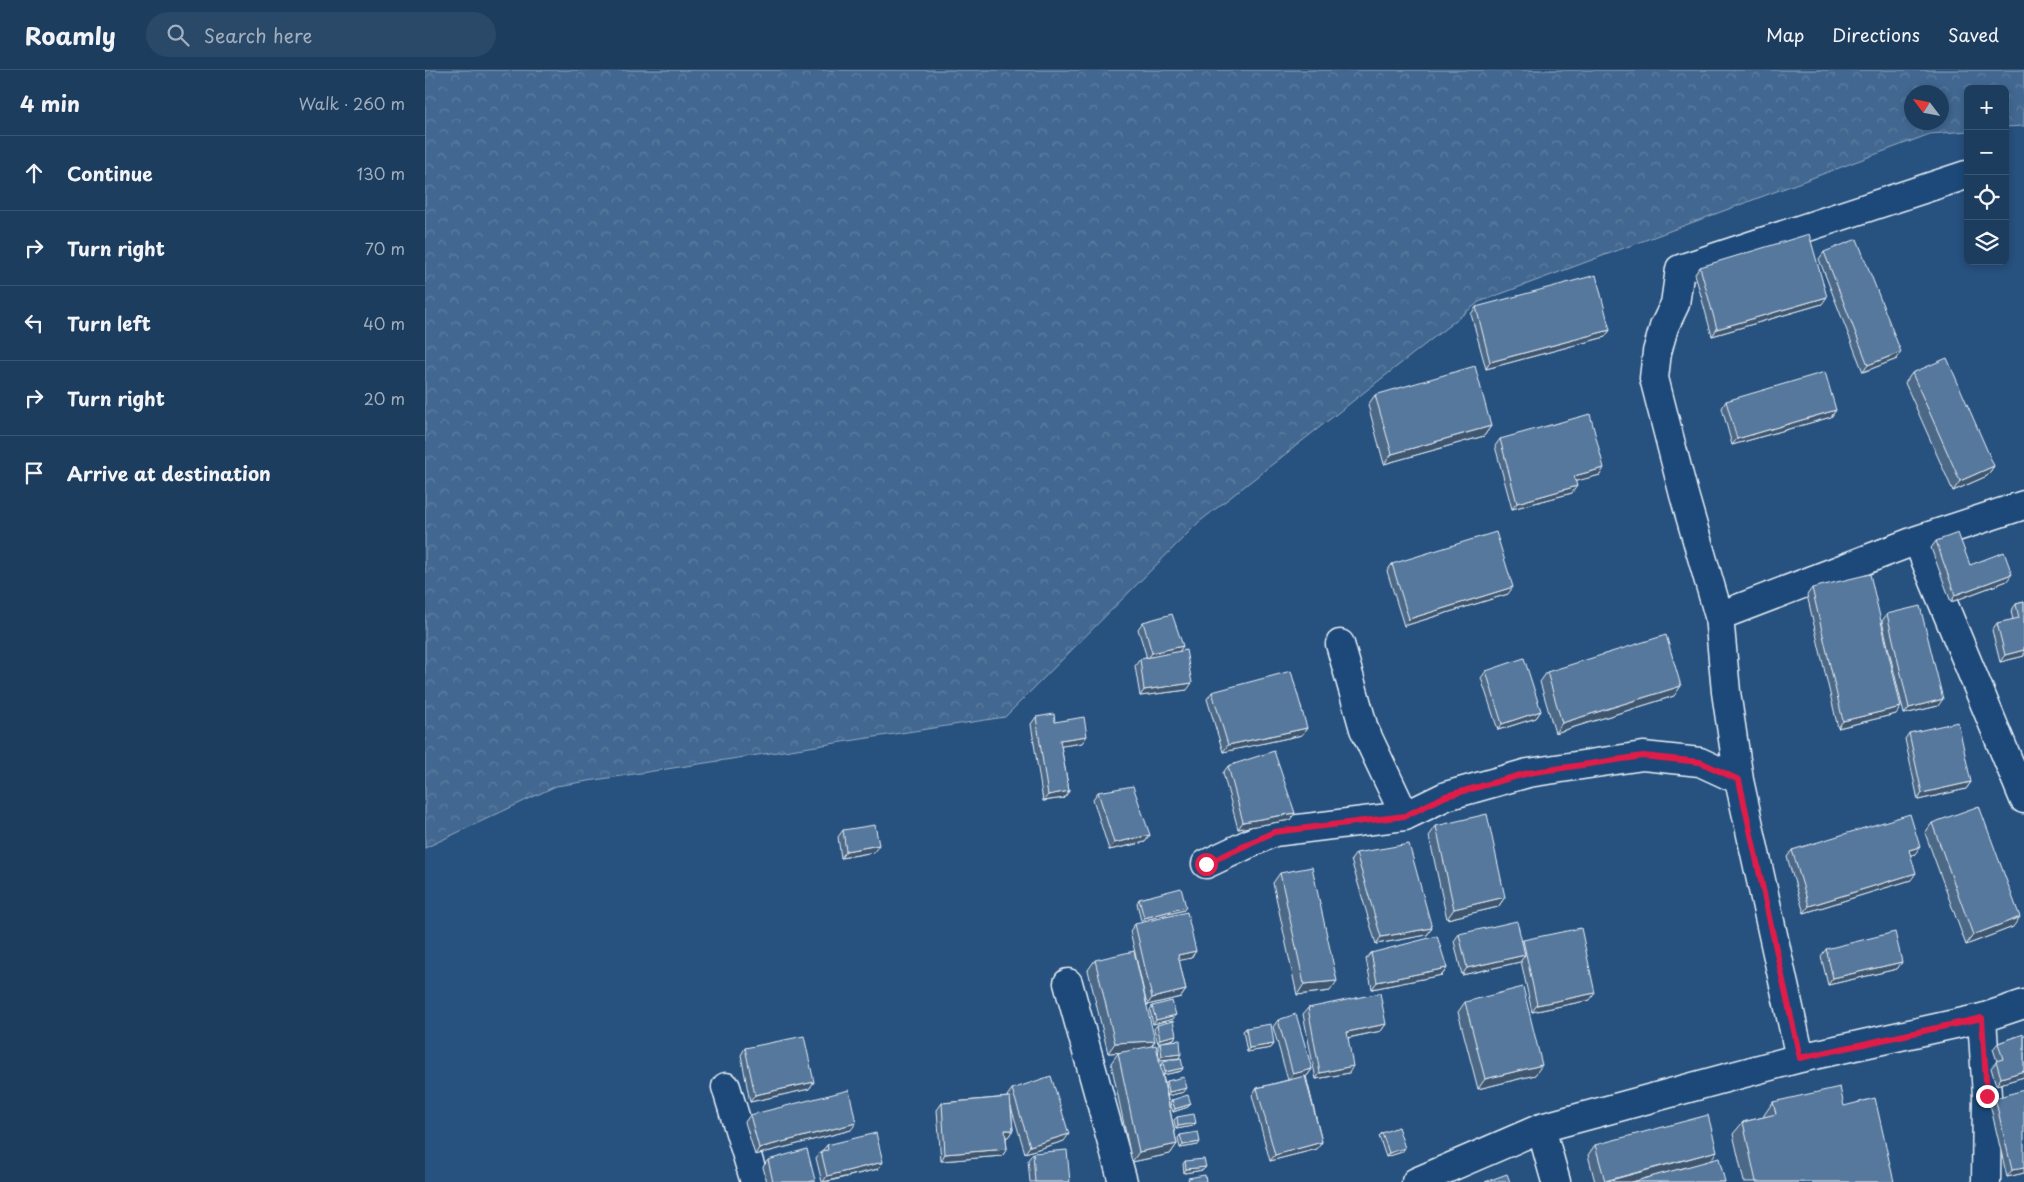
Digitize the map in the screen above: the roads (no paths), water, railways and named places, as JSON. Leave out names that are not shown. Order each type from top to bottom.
[{"type":"street","points":[[1800,1058],[1739,780],[1726,692],[1719,616],[1684,495],[1654,378],[1657,352],[1664,327],[1675,304],[1681,269],[1964,175]]},
{"type":"street","points":[[1719,616],[1917,540],[2024,505]]},
{"type":"street","points":[[1917,540],[2024,799]]},
{"type":"street","points":[[1340,644],[1364,729],[1405,816]]},
{"type":"street","points":[[1206,864],[1274,832],[1405,816],[1446,796],[1528,773],[1643,756],[1700,762],[1739,780]]},
{"type":"street","points":[[1067,983],[1123,1182]]},
{"type":"street","points":[[1416,1182],[1541,1128],[1800,1058],[1982,1018],[2024,1004]]},
{"type":"street","points":[[1982,1018],[1987,1096],[1986,1182]]},
{"type":"street","points":[[726,1087],[755,1182]]},
{"type":"street","points":[[1541,1128],[1556,1182]]}]
